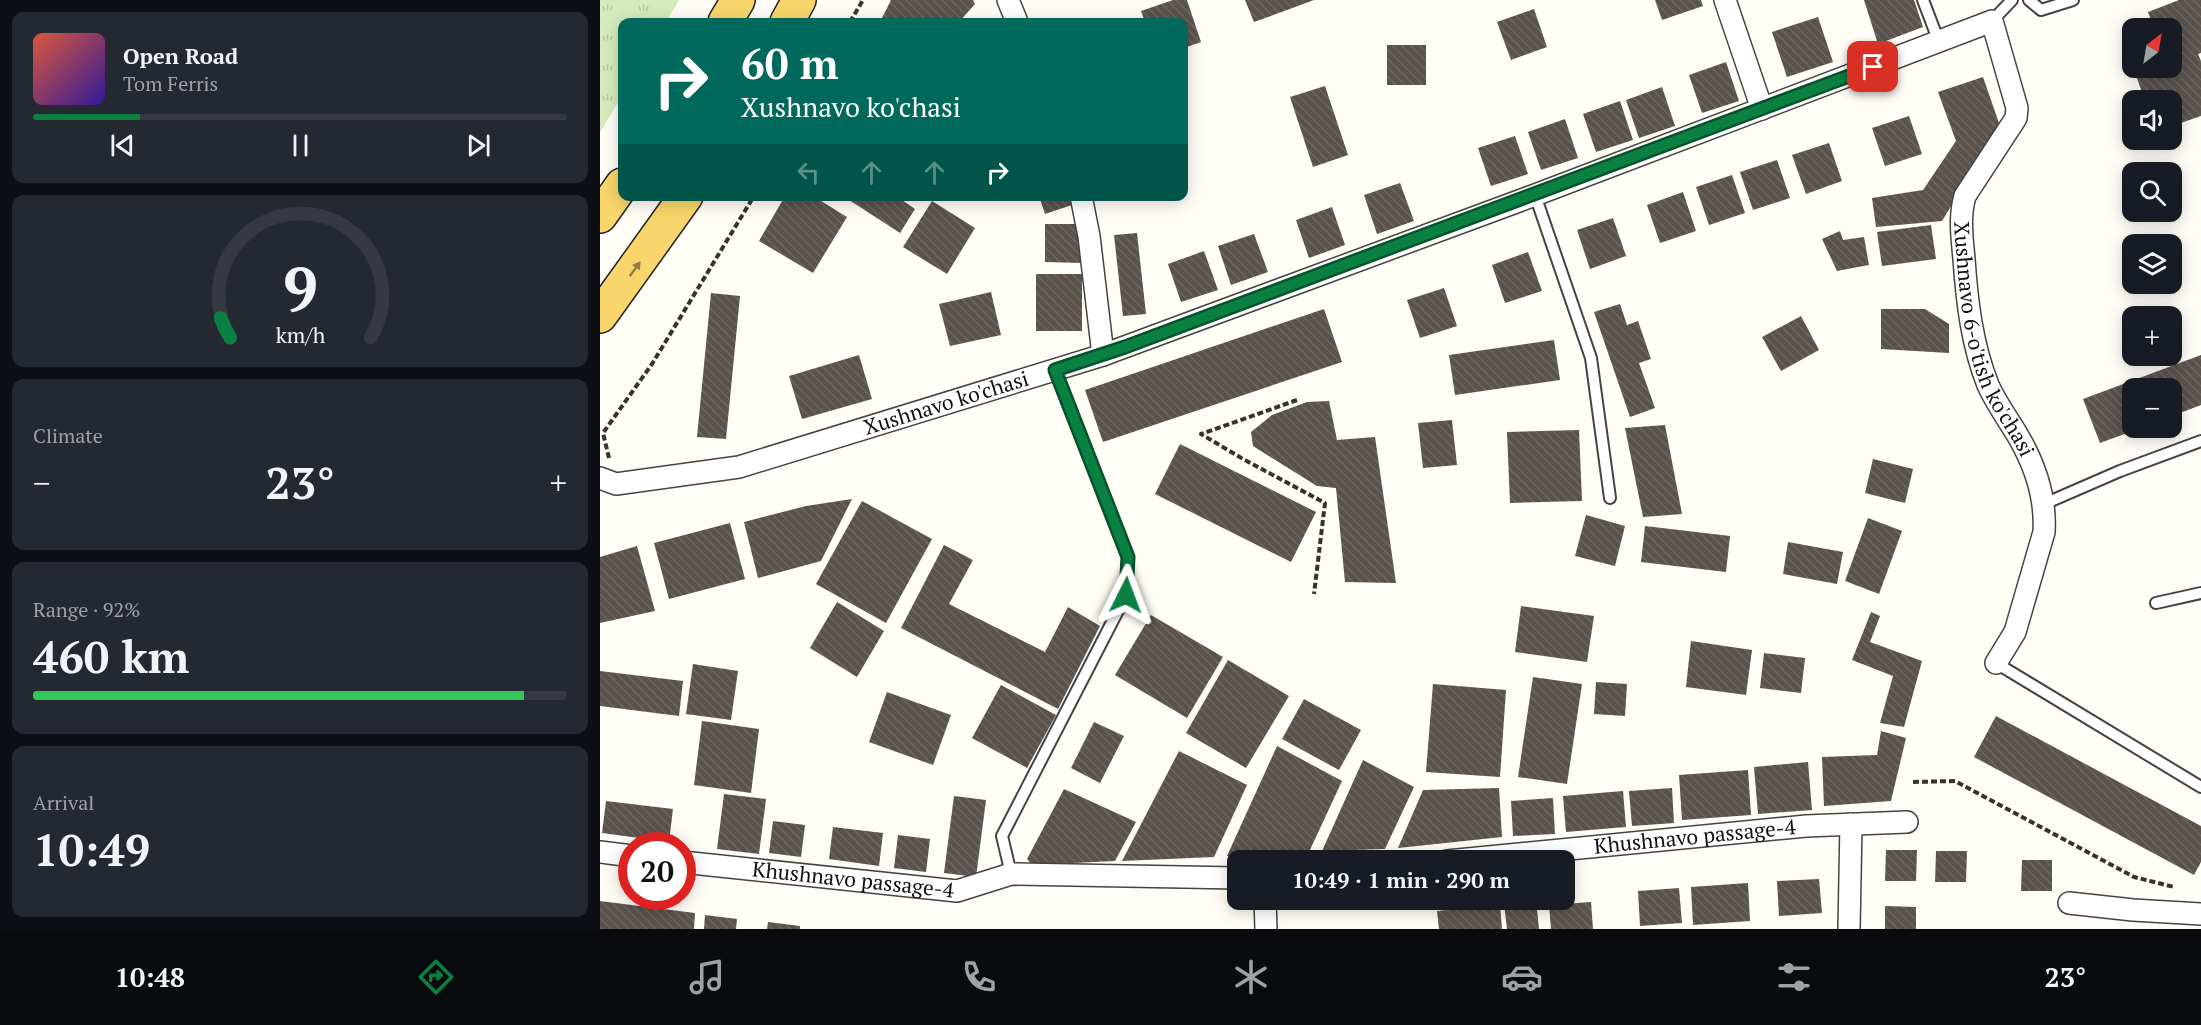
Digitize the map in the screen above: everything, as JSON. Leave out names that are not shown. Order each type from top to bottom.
[{"type":"main road","points":[[727,18],[738,0]]},
{"type":"main road","points":[[789,18],[799,0]]},
{"type":"main road","points":[[600,216],[618,191]]},
{"type":"main road","points":[[600,316],[682,201]]},
{"type":"street","points":[[1008,0],[1015,18]]},
{"type":"street","points":[[1725,0],[1762,109]]},
{"type":"street","name":"Xushnavo ko'chasi","points":[[608,481],[739,467],[1103,355],[1535,195],[1992,21]]},
{"type":"street","name":"Xushnavo 6-o'tish ko'chasi","points":[[1992,21],[2017,108],[2016,118],[1965,196],[1961,209],[1966,286],[1977,352],[1989,386],[2028,455],[2044,504],[2044,532],[2015,632],[1996,663]]},
{"type":"street","points":[[1082,201],[1089,236],[1103,355]]},
{"type":"street","name":"Khushnavo passage-4","points":[[1560,850],[1806,826],[1907,822]]},
{"type":"street","points":[[1849,929],[1851,824]]},
{"type":"street","points":[[600,852],[618,854]]},
{"type":"street","name":"Khushnavo passage-4","points":[[696,863],[957,891],[1011,874],[1227,879]]},
{"type":"street","points":[[2069,903],[2201,914]]},
{"type":"street","points":[[1265,910],[1266,929]]},
{"type":"lane","points":[[1923,0],[1939,42]]},
{"type":"lane","points":[[1992,21],[2012,0]]},
{"type":"lane","points":[[2029,0],[2041,10],[2073,0]]},
{"type":"lane","points":[[1535,195],[1591,358],[1610,498]]},
{"type":"lane","points":[[1011,874],[1002,836],[1126,595],[1128,557],[1055,370]]},
{"type":"lane","points":[[2044,504],[2120,471],[2201,441]]},
{"type":"lane","points":[[2156,603],[2201,593]]},
{"type":"lane","points":[[1996,663],[2201,787]]},
{"type":"path","points":[[852,18],[863,0]]},
{"type":"path","points":[[608,481],[603,433],[652,364],[751,201]]},
{"type":"path","points":[[1297,400],[1200,434],[1324,503],[1314,594]]},
{"type":"path","points":[[1913,782],[1955,781],[2133,877],[2178,888]]},
{"type":"green space","points":[[600,0],[679,0],[668,18],[618,18],[618,103],[600,132]]},
{"type":"building","points":[[891,0],[973,0],[975,4],[963,18],[882,18]]},
{"type":"building","points":[[1173,0],[1187,0],[1201,42],[1188,47],[1188,18],[1144,18],[1141,11]]},
{"type":"building","points":[[1245,0],[1314,0],[1254,22]]},
{"type":"building","points":[[1655,0],[1701,0],[1703,6],[1662,20]]},
{"type":"building","points":[[1864,0],[1914,0],[1923,27],[1878,44]]},
{"type":"building","points":[[2179,0],[2201,0],[2201,53],[2198,54],[2201,61],[2201,116],[2182,123],[2182,90],[2141,90],[2137,78],[2182,78],[2182,18],[2150,18],[2148,12]]},
{"type":"building","points":[[1534,9],[1547,47],[1511,60],[1497,22]]},
{"type":"building","points":[[1818,17],[1833,62],[1787,77],[1772,32]]},
{"type":"building","points":[[1387,45],[1426,45],[1426,85],[1387,85]]},
{"type":"building","points":[[1726,62],[1739,101],[1702,113],[1689,75]]},
{"type":"building","points":[[1983,77],[2000,126],[1942,221],[1876,227],[1872,198],[1923,190],[1956,141],[1938,92]]},
{"type":"building","points":[[1325,86],[1348,155],[1313,167],[1290,97]]},
{"type":"building","points":[[1662,87],[1675,126],[1639,138],[1626,100]]},
{"type":"building","points":[[1620,101],[1633,140],[1596,152],[1583,114]]},
{"type":"building","points":[[1909,116],[1922,154],[1885,166],[1872,128]]},
{"type":"building","points":[[1565,119],[1578,158],[1541,170],[1528,132]]},
{"type":"building","points":[[1515,136],[1528,174],[1491,186],[1478,148]]},
{"type":"building","points":[[1829,143],[1842,181],[1806,194],[1792,155]]},
{"type":"building","points":[[1777,160],[1790,198],[1753,210],[1740,172]]},
{"type":"building","points":[[1732,175],[1745,213],[1709,225],[1696,187]]},
{"type":"building","points":[[1400,183],[1414,221],[1377,234],[1364,195]]},
{"type":"building","points":[[1683,192],[1696,231],[1660,243],[1647,205]]},
{"type":"building","points":[[782,201],[821,201],[847,217],[813,273],[759,241]]},
{"type":"building","points":[[851,201],[903,201],[915,209],[900,233]]},
{"type":"building","points":[[932,201],[975,228],[947,274],[903,247]]},
{"type":"building","points":[[1041,201],[1071,201],[1072,205],[1045,214]]},
{"type":"building","points":[[1332,207],[1345,245],[1309,258],[1296,220]]},
{"type":"building","points":[[1613,218],[1626,256],[1590,269],[1577,230]]},
{"type":"building","points":[[1045,224],[1082,224],[1082,263],[1045,262]]},
{"type":"building","points":[[1931,225],[1936,259],[1882,266],[1877,232]]},
{"type":"building","points":[[1840,231],[1843,240],[1864,237],[1869,265],[1837,271],[1822,239]]},
{"type":"building","points":[[1137,233],[1146,314],[1123,316],[1114,235]]},
{"type":"building","points":[[1254,234],[1268,272],[1231,285],[1218,246]]},
{"type":"building","points":[[1204,251],[1218,290],[1181,302],[1168,264]]},
{"type":"building","points":[[1528,252],[1542,291],[1505,303],[1492,265]]},
{"type":"building","points":[[1036,274],[1082,274],[1082,331],[1036,331]]},
{"type":"building","points":[[1444,288],[1457,326],[1420,338],[1407,300]]},
{"type":"building","points":[[991,292],[1001,335],[950,346],[939,304]]},
{"type":"building","points":[[711,293],[740,296],[726,439],[697,437]]},
{"type":"building","points":[[1620,304],[1627,325],[1638,321],[1651,359],[1639,363],[1655,408],[1630,417],[1594,312]]},
{"type":"building","points":[[1324,309],[1342,362],[1103,442],[1085,390]]},
{"type":"building","points":[[1881,309],[1925,309],[1949,324],[1949,353],[1881,349]]},
{"type":"building","points":[[1801,316],[1819,350],[1781,371],[1762,337]]},
{"type":"building","points":[[1554,340],[1560,380],[1455,395],[1449,355]]},
{"type":"building","points":[[859,355],[872,399],[802,419],[789,376]]},
{"type":"building","points":[[2201,355],[2201,405],[2182,412],[2182,378],[2139,378],[2172,366],[2182,366],[2182,362]]},
{"type":"building","points":[[2122,384],[2122,435],[2100,443],[2083,399]]},
{"type":"building","points":[[1329,401],[1337,440],[1375,437],[1396,583],[1345,582],[1336,488],[1317,486],[1253,446],[1251,432],[1272,415],[1307,402]]},
{"type":"building","points":[[1452,420],[1457,465],[1423,468],[1418,423]]},
{"type":"building","points":[[1665,425],[1682,514],[1643,517],[1625,428]]},
{"type":"building","points":[[1579,430],[1582,501],[1510,503],[1507,432]]},
{"type":"building","points":[[1180,444],[1316,512],[1291,562],[1155,494]]},
{"type":"building","points":[[1873,459],[1913,469],[1905,503],[1865,493]]},
{"type":"building","points":[[852,499],[821,561],[758,578],[744,522],[806,506]]},
{"type":"building","points":[[862,501],[932,539],[886,623],[816,584]]},
{"type":"building","points":[[1586,515],[1625,526],[1615,566],[1575,556]]},
{"type":"building","points":[[1868,518],[1902,531],[1879,594],[1845,581]]},
{"type":"building","points":[[730,523],[745,579],[669,599],[654,543]]},
{"type":"building","points":[[1645,526],[1730,536],[1726,572],[1641,562]]},
{"type":"building","points":[[1788,542],[1843,552],[1837,584],[1783,574]]},
{"type":"building","points":[[944,545],[973,560],[949,604],[1045,652],[1068,607],[1100,626],[1058,709],[901,628]]},
{"type":"building","points":[[637,546],[655,611],[600,623],[600,557]]},
{"type":"building","points":[[837,602],[884,631],[857,677],[810,648]]},
{"type":"building","points":[[1521,606],[1594,616],[1587,662],[1515,652]]},
{"type":"building","points":[[1871,612],[1880,616],[1870,642],[1922,661],[1904,727],[1880,723],[1893,676],[1852,660]]},
{"type":"building","points":[[1151,615],[1223,657],[1187,718],[1115,675]]},
{"type":"building","points":[[1691,641],[1752,650],[1746,695],[1686,687]]},
{"type":"building","points":[[1764,653],[1805,658],[1801,693],[1760,688]]},
{"type":"building","points":[[1228,660],[1289,696],[1246,768],[1186,733]]},
{"type":"building","points":[[693,664],[738,671],[731,720],[686,714]]},
{"type":"building","points":[[600,671],[683,681],[679,716],[600,706]]},
{"type":"building","points":[[1533,677],[1582,684],[1567,784],[1518,777]]},
{"type":"building","points":[[1596,682],[1627,684],[1625,716],[1594,714]]},
{"type":"building","points":[[1433,684],[1506,690],[1500,777],[1426,772]]},
{"type":"building","points":[[1001,685],[1056,715],[1027,768],[972,738]]},
{"type":"building","points":[[887,692],[951,715],[933,765],[869,742]]},
{"type":"building","points":[[1304,699],[1361,730],[1339,770],[1282,739]]},
{"type":"building","points":[[1996,716],[2201,826],[2201,862],[2194,875],[1974,757]]},
{"type":"building","points":[[702,721],[759,729],[751,793],[694,785]]},
{"type":"building","points":[[1094,722],[1124,736],[1100,783],[1071,768]]},
{"type":"building","points":[[1881,731],[1906,738],[1891,801],[1824,806],[1822,757],[1877,755]]},
{"type":"building","points":[[1277,746],[1342,781],[1310,850],[1230,850]]},
{"type":"building","points":[[1179,751],[1247,785],[1214,857],[1122,861]]},
{"type":"building","points":[[1363,760],[1414,787],[1385,849],[1322,850]]},
{"type":"building","points":[[1808,762],[1812,810],[1758,814],[1754,767]]},
{"type":"building","points":[[1748,770],[1751,815],[1682,820],[1679,775]]},
{"type":"building","points":[[1499,788],[1502,837],[1398,848],[1423,790]]},
{"type":"building","points":[[1672,788],[1674,823],[1632,826],[1629,791]]},
{"type":"building","points":[[1064,789],[1136,822],[1115,861],[1032,865],[1027,859]]},
{"type":"building","points":[[1623,791],[1626,827],[1566,832],[1563,796]]},
{"type":"building","points":[[724,794],[766,799],[759,854],[717,849]]},
{"type":"building","points":[[954,796],[986,800],[976,877],[944,873]]},
{"type":"building","points":[[1553,798],[1555,834],[1513,836],[1511,801]]},
{"type":"building","points":[[606,801],[673,809],[670,832],[618,832],[618,835],[602,833]]},
{"type":"building","points":[[773,821],[805,825],[801,857],[769,853]]},
{"type":"building","points":[[833,827],[883,833],[879,866],[829,859]]},
{"type":"building","points":[[898,835],[930,839],[926,872],[894,868]]},
{"type":"building","points":[[1886,850],[1917,850],[1916,881],[1885,881]]},
{"type":"building","points":[[1936,851],[1967,851],[1966,882],[1935,882]]},
{"type":"building","points":[[2022,860],[2052,860],[2052,891],[2021,891]]},
{"type":"building","points":[[1819,879],[1822,913],[1779,916],[1777,881]]},
{"type":"building","points":[[1748,883],[1750,921],[1693,925],[1691,887]]},
{"type":"building","points":[[1679,888],[1682,923],[1640,926],[1638,891]]},
{"type":"building","points":[[600,901],[618,903],[618,910],[671,910],[695,913],[694,929],[600,929]]},
{"type":"building","points":[[1591,902],[1593,929],[1551,929],[1549,910],[1575,910],[1575,903]]},
{"type":"building","points":[[1885,906],[1916,907],[1916,929],[1885,929]]},
{"type":"building","points":[[1500,910],[1502,929],[1439,929],[1437,911]]},
{"type":"building","points":[[1505,910],[1537,910],[1539,929],[1507,929]]},
{"type":"building","points":[[705,915],[737,919],[736,929],[704,929]]},
{"type":"building","points":[[768,922],[800,926],[800,929],[767,929]]},
{"type":"route","points":[[1126,595],[1128,557],[1055,370],[1125,347],[1514,203],[1873,67]]}]
